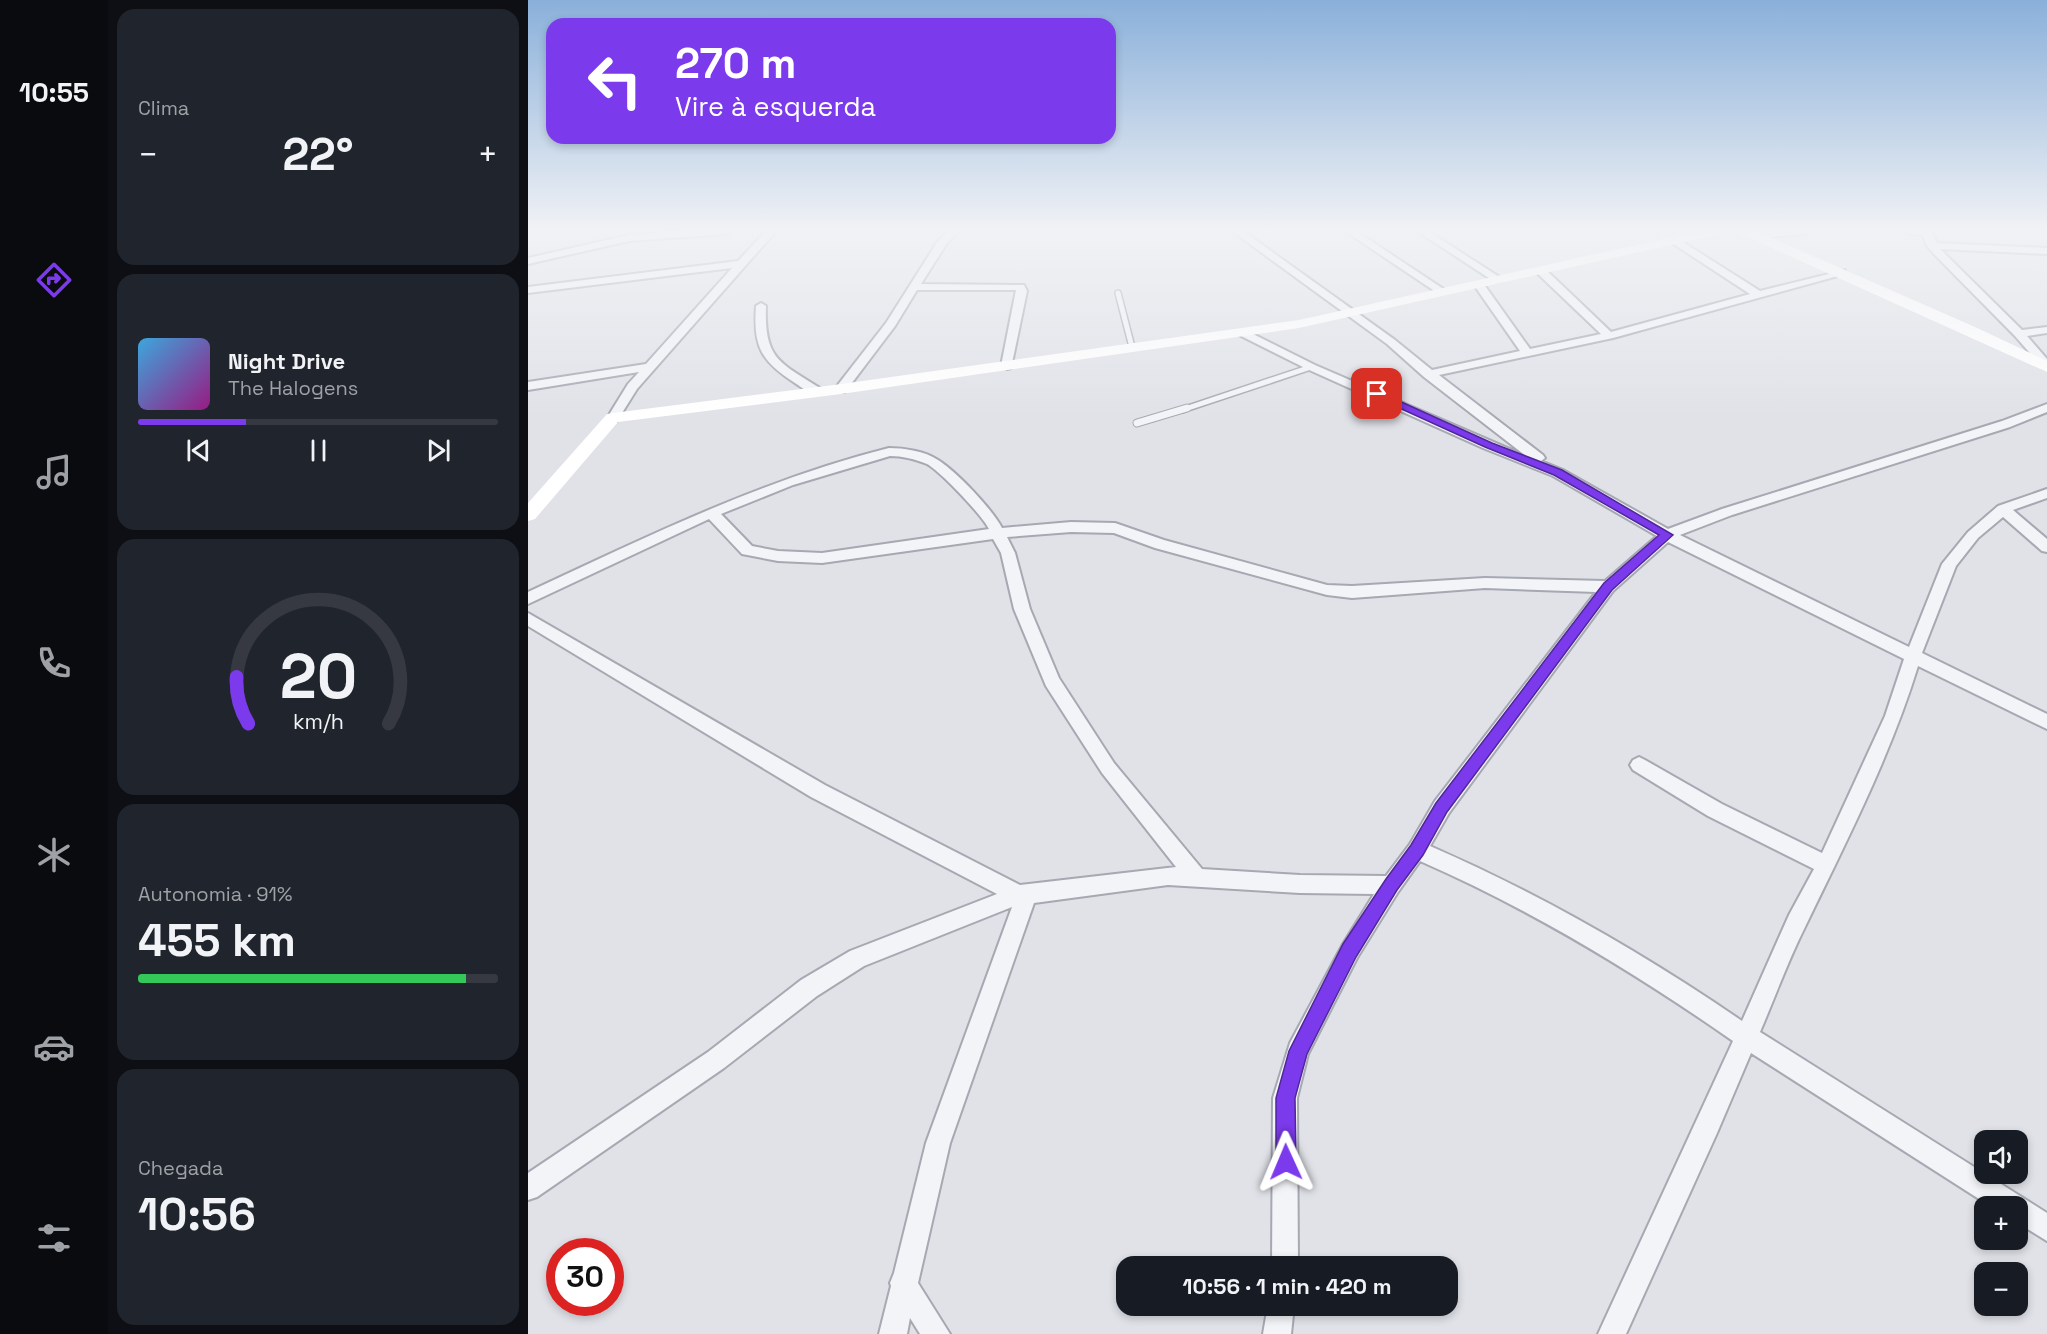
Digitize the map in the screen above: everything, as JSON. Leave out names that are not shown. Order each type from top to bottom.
[{"type":"street","points":[[528,515],[613,418],[632,387],[716,293]]},
{"type":"street","points":[[841,389],[891,324],[910,293]]},
{"type":"street","points":[[1007,366],[1022,293]]},
{"type":"street","points":[[1323,293],[1391,342],[1428,374],[1558,473],[1667,535],[2047,722]]},
{"type":"street","points":[[613,418],[1243,333],[1350,313],[1437,293]]},
{"type":"street","points":[[1485,293],[1528,354]]},
{"type":"street","points":[[1564,293],[1609,336]]},
{"type":"street","points":[[1428,374],[1609,336],[1765,293]]},
{"type":"street","points":[[1888,293],[2047,366]]},
{"type":"street","points":[[1977,293],[2019,334],[2047,366]]},
{"type":"street","points":[[761,306],[759,330],[763,349],[774,362],[816,391]]},
{"type":"street","points":[[2019,334],[2047,330]]},
{"type":"street","points":[[1243,333],[1311,367],[1488,445],[1558,473]]},
{"type":"street","points":[[528,386],[650,366]]},
{"type":"street","points":[[1285,1256],[1285,1098],[1298,1051],[1350,951],[1391,885],[1417,850],[1442,807],[1608,587],[1667,535],[1727,512],[2006,424],[2047,408]]},
{"type":"street","points":[[528,598],[711,513],[788,482],[889,452],[903,452],[933,462],[991,520],[1008,553],[1022,609],[1052,681],[1108,768],[1197,878]]},
{"type":"street","points":[[1612,1334],[1709,1125],[1745,1036],[1796,922],[1826,864],[1894,716],[1912,656],[1949,564],[1973,535],[2003,509],[2047,493]]},
{"type":"street","points":[[2003,509],[2047,547]]},
{"type":"street","points":[[711,513],[747,550],[786,557],[822,558],[998,533],[1071,527],[1115,528],[1190,552],[1327,590],[1485,583],[1608,587]]},
{"type":"street","points":[[528,619],[818,791],[1023,895]]},
{"type":"street","points":[[1639,765],[1714,810],[1826,864]]},
{"type":"street","points":[[1417,850],[1492,883],[1582,931],[1665,981],[1745,1036],[1997,1196]]},
{"type":"street","points":[[528,1188],[716,1060],[809,988],[857,958],[1023,895],[1168,876],[1300,884],[1391,885]]},
{"type":"street","points":[[893,1334],[903,1283],[938,1143],[1023,895]]},
{"type":"street","points":[[2028,1216],[2047,1228]]},
{"type":"street","points":[[903,1283],[936,1334]]},
{"type":"street","points":[[1277,1334],[1279,1316]]},
{"type":"lane","points":[[1119,293],[1132,347]]},
{"type":"lane","points":[[1137,423],[1234,394],[1311,367]]},
{"type":"route","points":[[1286,1162],[1285,1098],[1298,1051],[1350,951],[1391,885],[1417,850],[1442,807],[1608,587],[1667,535],[1558,473],[1488,445],[1377,394]]}]
